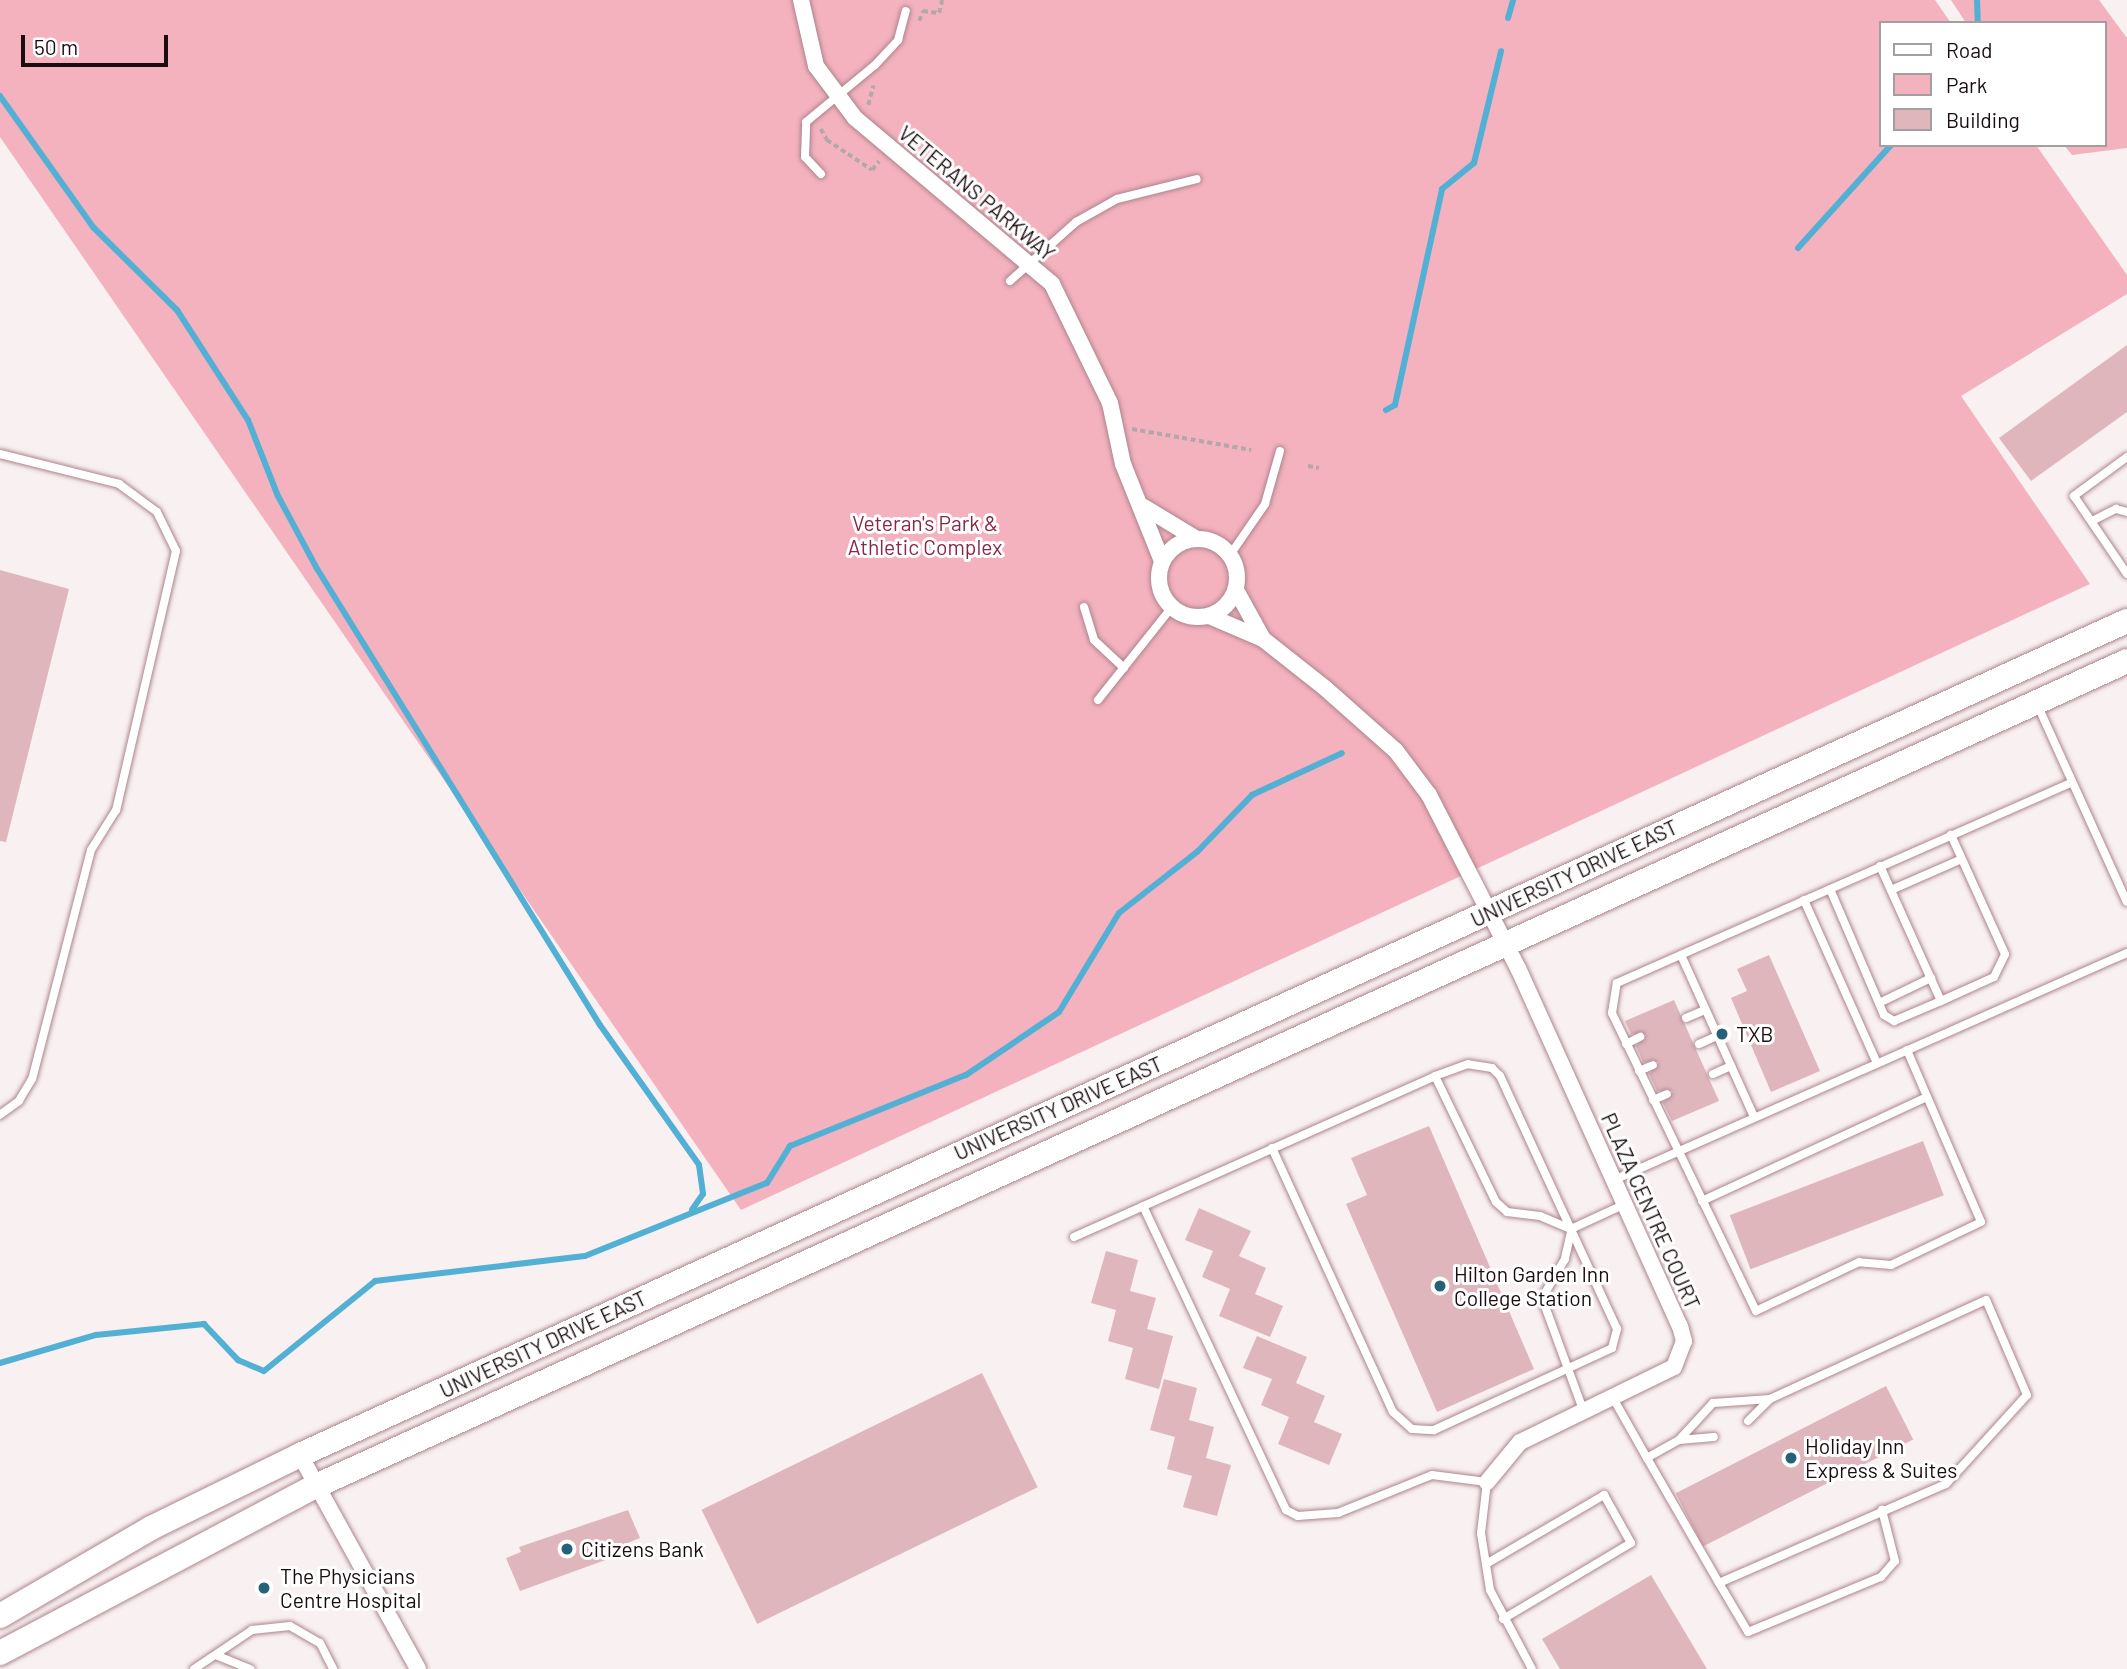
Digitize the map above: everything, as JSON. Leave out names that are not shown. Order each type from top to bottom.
[{"type":"main road","name":"UNIVERSITY DRIVE EAST","points":[[0,1616],[151,1528],[300,1455],[2127,621]]},
{"type":"main road","name":"UNIVERSITY DRIVE EAST","points":[[0,1653],[316,1486],[1507,946],[2127,661]]},
{"type":"street","name":"VETERANS PARKWAY","points":[[801,0],[816,66],[855,118],[1033,263],[1083,338],[1162,561]]},
{"type":"street","points":[[1143,507],[1230,555],[1236,590],[1263,639]]},
{"type":"street","points":[[1195,538],[1162,561],[1159,585],[1172,607],[1209,615],[1263,639],[1396,751],[1429,795],[1491,912]]},
{"type":"street","points":[[1209,615],[1236,590]]},
{"type":"street","name":"PLAZA CENTRE COURT","points":[[1487,1482],[1520,1442],[1674,1367],[1684,1341],[1625,1204],[1491,912]]},
{"type":"street","points":[[300,1455],[418,1669]]},
{"type":"lane","points":[[821,174],[805,157],[801,140],[806,122],[898,40],[906,11]]},
{"type":"lane","points":[[1010,281],[1076,222],[1117,199],[1198,179]]},
{"type":"lane","points":[[1230,555],[1265,504],[1280,451]]},
{"type":"lane","points":[[0,454],[119,484],[157,513],[176,551],[116,810],[91,850],[32,1079],[19,1101],[0,1115]]},
{"type":"lane","points":[[2127,457],[2074,496],[2127,574]]},
{"type":"lane","points":[[2092,521],[2116,509],[2127,512]]},
{"type":"lane","points":[[1084,607],[1094,640],[1124,668]]},
{"type":"lane","points":[[1098,700],[1172,607]]},
{"type":"lane","points":[[2036,702],[2127,902]]},
{"type":"lane","points":[[1907,1050],[1981,1222],[1891,1265],[1859,1262],[1756,1311],[1612,1013],[1617,983],[2072,782]]},
{"type":"lane","points":[[1830,889],[1878,1003],[1894,1021],[1941,1001],[1994,977],[2005,954],[1951,835]]},
{"type":"lane","points":[[1891,890],[1962,859]]},
{"type":"lane","points":[[1880,866],[1941,1001]]},
{"type":"lane","points":[[1804,900],[1877,1063]]},
{"type":"lane","points":[[1614,1180],[2127,953]]},
{"type":"lane","points":[[1681,955],[1754,1117]]},
{"type":"lane","points":[[1878,1003],[1931,978]]},
{"type":"lane","points":[[1686,1018],[1705,1010]]},
{"type":"lane","points":[[1699,1044],[1717,1036]]},
{"type":"lane","points":[[1626,1044],[1640,1037]]},
{"type":"lane","points":[[1074,1237],[1272,1148],[1435,1076],[1468,1064],[1492,1068],[1500,1076],[1571,1229],[1617,1339],[1612,1348],[1434,1430],[1401,1422],[1272,1148]]},
{"type":"lane","points":[[1639,1071],[1653,1065]]},
{"type":"lane","points":[[1713,1074],[1731,1066]]},
{"type":"lane","points":[[1435,1076],[1496,1202],[1507,1212],[1540,1216],[1571,1229],[1625,1204]]},
{"type":"lane","points":[[1653,1100],[1667,1094]]},
{"type":"lane","points":[[1702,1201],[1927,1097]]},
{"type":"lane","points":[[1143,1206],[1286,1510],[1298,1516],[1338,1513],[1432,1475],[1487,1482],[1481,1533],[1486,1564],[1503,1619],[1532,1669]]},
{"type":"lane","points":[[1571,1229],[1565,1259],[1542,1298],[1584,1412]]},
{"type":"lane","points":[[1719,1583],[1945,1484],[2027,1395],[1986,1300],[1770,1399],[1748,1421]]},
{"type":"lane","points":[[1613,1398],[1748,1632],[1881,1577],[1895,1561],[1882,1510]]},
{"type":"lane","points":[[1647,1458],[1679,1440],[1713,1403],[1770,1399]]},
{"type":"lane","points":[[1679,1440],[1714,1437]]},
{"type":"lane","points":[[1486,1564],[1604,1495],[1631,1543],[1503,1619]]},
{"type":"lane","points":[[194,1669],[218,1656],[252,1630],[290,1626],[320,1643],[333,1669]]},
{"type":"lane","points":[[218,1656],[251,1669]]},
{"type":"path","points":[[821,129],[827,140],[872,170],[879,160]]},
{"type":"path","points":[[1132,429],[1251,450]]},
{"type":"path","points":[[1308,466],[1319,468]]},
{"type":"green space","name":"Veteran's Park & Athletic Complex","points":[[0,0],[1935,0],[1950,21],[1878,21],[1878,147],[2037,147],[2127,275],[2127,294],[1961,396],[2090,584],[741,1210],[0,137]]},
{"type":"green space","points":[[1951,0],[2099,0],[2127,38],[2127,148],[2072,155],[2066,147],[2106,147],[2106,21],[1965,21]]},
{"type":"building","points":[[2127,345],[2127,412],[2031,481],[1999,438]]},
{"type":"building","points":[[0,570],[69,589],[6,842],[0,841]]},
{"type":"building","points":[[1769,955],[1820,1071],[1771,1092],[1731,998],[1747,991],[1737,969]]},
{"type":"building","points":[[1674,1000],[1719,1101],[1672,1121],[1663,1103],[1673,1091],[1657,1091],[1649,1074],[1659,1062],[1643,1062],[1636,1046],[1646,1035],[1631,1034],[1625,1021]]},
{"type":"building","name":"Hilton Garden Inn College Station","points":[[1429,1126],[1534,1369],[1437,1412],[1346,1204],[1367,1195],[1351,1158]]},
{"type":"building","points":[[1923,1141],[1944,1195],[1751,1269],[1730,1215]]},
{"type":"building","points":[[1199,1208],[1251,1231],[1239,1256],[1266,1268],[1255,1294],[1283,1306],[1270,1337],[1219,1316],[1230,1289],[1202,1277],[1213,1251],[1185,1240]]},
{"type":"building","points":[[1106,1251],[1138,1260],[1130,1291],[1156,1298],[1147,1329],[1173,1336],[1159,1389],[1125,1379],[1133,1348],[1108,1341],[1116,1310],[1091,1303]]},
{"type":"building","points":[[1257,1336],[1307,1357],[1296,1383],[1325,1396],[1314,1422],[1342,1434],[1329,1465],[1278,1444],[1289,1417],[1261,1405],[1272,1379],[1243,1368]]},
{"type":"building","points":[[982,1373],[1038,1487],[757,1624],[702,1510]]},
{"type":"building","points":[[1164,1379],[1197,1388],[1189,1420],[1214,1427],[1206,1458],[1231,1465],[1217,1516],[1183,1507],[1192,1476],[1167,1469],[1175,1437],[1150,1430]]},
{"type":"building","name":"Holiday Inn Express & Suites","points":[[1886,1386],[1913,1439],[1703,1547],[1676,1493]]},
{"type":"building","name":"Citizens Bank","points":[[628,1510],[640,1538],[608,1551],[611,1558],[520,1591],[506,1558],[521,1552],[519,1547]]},
{"type":"building","points":[[1651,1575],[1707,1669],[1560,1669],[1542,1639]]},
{"type":"waterway","points":[[1508,18],[1513,0]]},
{"type":"waterway","points":[[1977,0],[1978,21]]},
{"type":"waterway","points":[[1386,410],[1395,405],[1442,189],[1474,163],[1501,51]]},
{"type":"waterway","points":[[0,96],[93,227],[177,310],[248,420],[278,496],[316,567],[600,1025],[699,1165],[703,1194],[692,1210]]},
{"type":"waterway","points":[[1798,248],[1889,147]]},
{"type":"waterway","points":[[0,1363],[96,1335],[204,1324],[238,1360],[264,1371],[375,1281],[585,1256],[767,1183],[790,1146],[966,1075],[1059,1012],[1119,913],[1198,851],[1252,795],[1342,753]]},
{"type":"place","name":"TXB","points":[[1722,1034]]},
{"type":"place","name":"Hilton Garden Inn College Station","points":[[1440,1286]]},
{"type":"place","name":"Holiday Inn Express & Suites","points":[[1791,1458]]},
{"type":"place","name":"Citizens Bank","points":[[567,1549]]},
{"type":"place","name":"The Physicians Centre Hospital","points":[[264,1588]]}]
